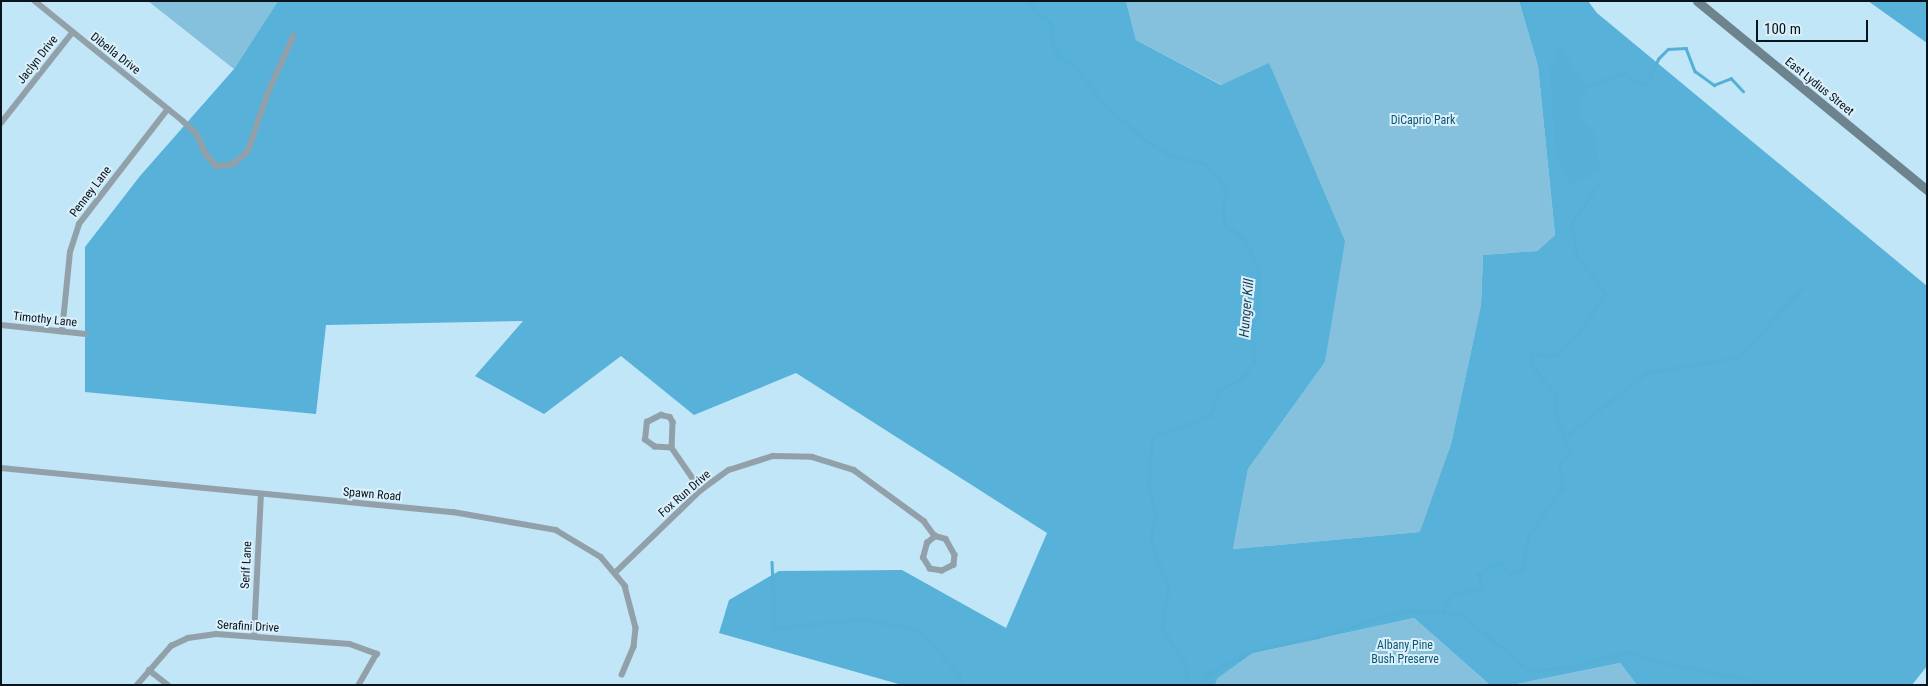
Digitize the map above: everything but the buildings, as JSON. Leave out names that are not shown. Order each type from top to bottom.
[{"type":"street","name":"Dibella Drive","points":[[35,1],[72,33],[183,121],[197,134],[206,154],[216,166],[232,165],[248,151],[266,95],[293,37]]},
{"type":"street","name":"East Lydius Street","points":[[1697,1],[1927,190]]},
{"type":"street","name":"Jaclyn Drive","points":[[1,123],[72,33]]},
{"type":"street","name":"Penney Lane","points":[[62,332],[70,252],[79,224],[168,109]]},
{"type":"street","name":"Timothy Lane","points":[[1,325],[86,334]]},
{"type":"street","points":[[672,448],[656,447],[646,440],[644,427],[650,419],[661,415],[670,417],[674,432],[672,448],[701,490]]},
{"type":"street","name":"Fox Run Drive","points":[[616,572],[701,490],[729,470],[758,459],[788,454],[812,457],[854,470],[924,521],[935,536],[946,539],[955,555],[954,565],[942,571],[930,569],[923,558],[927,543],[935,536]]},
{"type":"street","name":"Spawn Road","points":[[1,468],[260,495],[453,512],[539,524],[569,535],[601,557],[616,572],[630,599],[636,628],[634,647],[622,675]]},
{"type":"street","name":"Serif Lane","points":[[254,636],[260,495]]},
{"type":"street","name":"Serafini Drive","points":[[137,685],[171,646],[188,638],[216,634],[350,644],[377,654],[359,685]]},
{"type":"street","points":[[149,670],[168,685]]},
{"type":"green space","points":[[148,1],[278,1],[234,69]]},
{"type":"green space","name":"DiCaprio Park","points":[[1126,1],[1519,1],[1538,66],[1555,235],[1537,251],[1483,255],[1481,305],[1451,444],[1421,532],[1233,549],[1248,469],[1325,362],[1333,303],[1269,64],[1222,85],[1136,40]]},
{"type":"green space","name":"Albany Pine Bush Preserve","points":[[1414,618],[1490,685],[1215,685],[1218,678],[1253,653]]},
{"type":"green space","points":[[1620,663],[1637,685],[1512,685]]},
{"type":"shaded area","points":[[278,1],[1126,1],[1136,40],[1221,85],[1269,63],[1345,241],[1325,362],[1248,469],[1233,549],[1420,532],[1451,444],[1481,305],[1483,255],[1537,251],[1555,235],[1538,66],[1519,1],[1588,1],[1597,13],[1927,286],[1927,666],[1912,685],[1637,685],[1620,663],[1512,685],[1490,685],[1414,618],[1253,653],[1218,678],[1215,685],[902,685],[719,633],[729,600],[779,571],[902,570],[1006,628],[1047,533],[796,373],[694,415],[621,356],[544,414],[475,376],[523,321],[326,325],[316,414],[85,392],[85,247],[140,176],[234,69]]},
{"type":"shaded area","points":[[1868,1],[1927,1],[1927,43]]},
{"type":"shaded area","points":[[1561,45],[1586,89],[1581,102],[1581,120],[1594,133],[1601,172],[1570,184],[1556,154],[1550,70]]},
{"type":"waterway","name":"Hunger Kill","points":[[1030,1],[1034,9],[1051,24],[1054,48],[1060,58],[1072,63],[1108,108],[1146,140],[1168,154],[1205,164],[1220,180],[1226,191],[1223,210],[1225,224],[1244,238],[1259,269],[1258,312],[1253,329],[1254,363],[1241,379],[1218,392],[1211,416],[1155,436],[1152,443],[1149,484],[1156,517],[1151,537],[1159,564],[1169,587],[1162,627],[1186,664],[1187,685]]},
{"type":"waterway","points":[[1582,88],[1626,72],[1636,82],[1646,84],[1658,59],[1668,49],[1686,48],[1695,71],[1714,85],[1731,78],[1743,91]]},
{"type":"waterway","points":[[1200,685],[1208,674],[1252,651],[1318,637],[1406,610],[1443,612],[1451,595],[1482,587],[1478,574],[1499,563],[1509,574],[1522,570],[1529,535],[1562,488],[1559,463],[1570,454],[1555,414],[1556,396],[1532,365],[1531,354],[1556,355],[1580,331],[1605,294],[1577,256],[1571,224],[1600,183]]},
{"type":"waterway","points":[[1564,438],[1646,373],[1739,357],[1803,287]]},
{"type":"waterway","points":[[772,562],[775,628],[861,619],[918,629],[959,674],[963,685]]},
{"type":"waterway","points":[[1443,612],[1462,615],[1529,670],[1569,668],[1626,652],[1670,664],[1775,685]]}]
